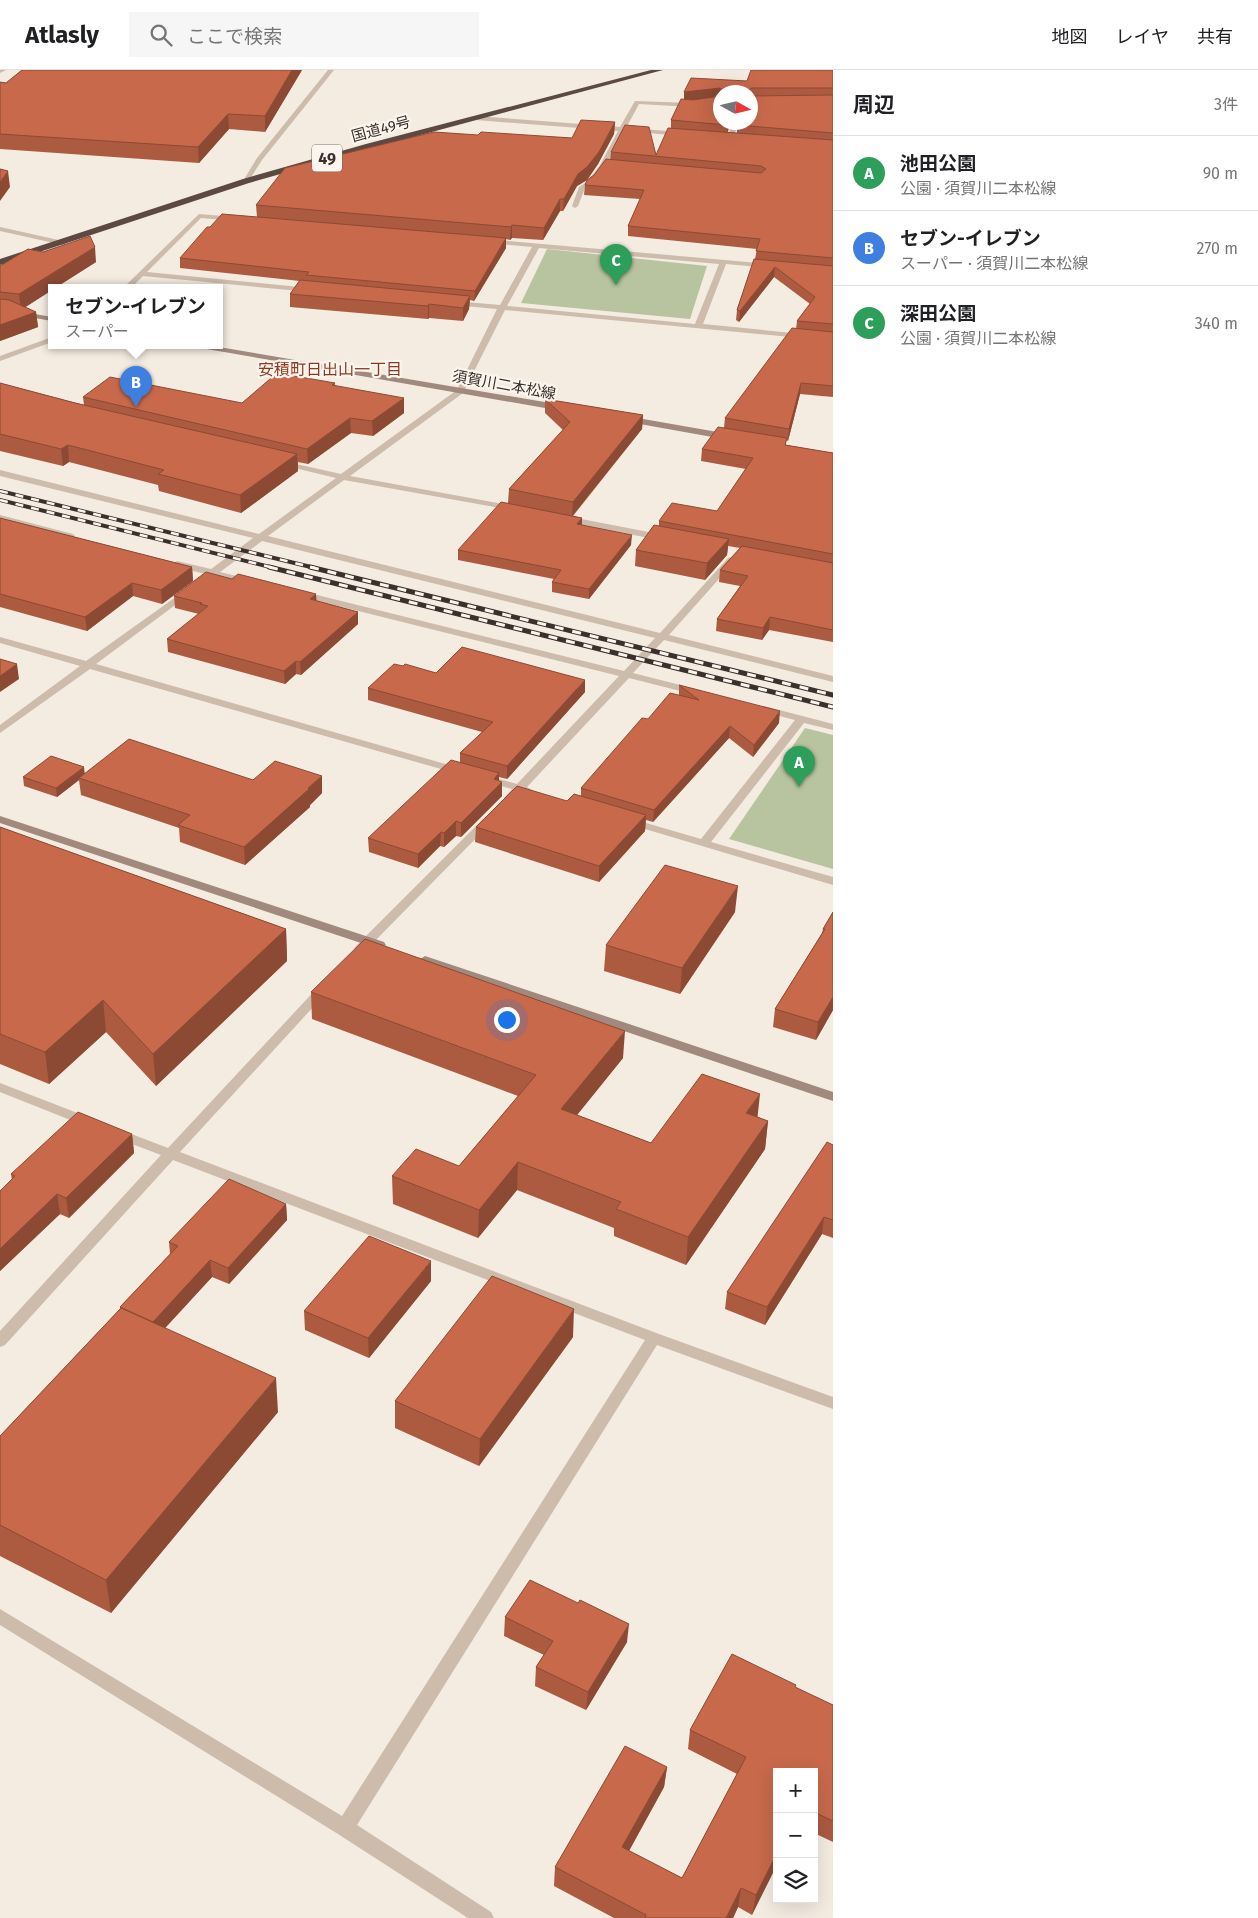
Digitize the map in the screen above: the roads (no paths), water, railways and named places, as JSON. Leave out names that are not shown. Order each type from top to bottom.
[{"type":"highway","name":"国道49号","points":[[0,262],[63,243],[160,208],[246,181],[659,70]]},
{"type":"street","points":[[246,181],[259,159],[331,70]]},
{"type":"street","points":[[575,206],[582,187],[590,182],[603,165],[621,129],[638,102],[692,105],[713,102]]},
{"type":"street","points":[[476,118],[691,134]]},
{"type":"street","points":[[730,138],[733,130]]},
{"type":"street","points":[[720,137],[739,138]]},
{"type":"street","points":[[603,165],[612,166]]},
{"type":"street","points":[[131,284],[199,216],[239,219]]},
{"type":"street","points":[[0,229],[63,243]]},
{"type":"street","points":[[477,240],[778,267]]},
{"type":"street","points":[[0,730],[460,391],[502,308],[537,245]]},
{"type":"street","points":[[698,326],[722,262]]},
{"type":"street","points":[[141,274],[316,291]]},
{"type":"street","points":[[443,302],[833,338]]},
{"type":"street","points":[[0,310],[48,318]]},
{"type":"street","points":[[0,359],[48,341]]},
{"type":"street","name":"須賀川二本松線","points":[[218,349],[566,409]]},
{"type":"street","points":[[615,418],[741,439]]},
{"type":"street","points":[[276,461],[344,477],[520,511]]},
{"type":"street","points":[[0,473],[833,679]]},
{"type":"street","points":[[0,518],[77,538]]},
{"type":"street","points":[[558,518],[669,539]]},
{"type":"street","points":[[355,955],[520,788],[662,637],[738,552],[728,550]]},
{"type":"street","points":[[164,560],[204,579],[260,584]]},
{"type":"street","points":[[289,592],[704,694]]},
{"type":"street","points":[[0,640],[538,794]]},
{"type":"street","points":[[753,706],[833,727]]},
{"type":"street","points":[[704,843],[801,719]]},
{"type":"street","points":[[621,818],[833,881]]},
{"type":"street","points":[[0,819],[396,950]]},
{"type":"street","points":[[414,957],[833,1097]]},
{"type":"street","points":[[0,1341],[335,976]]},
{"type":"street","points":[[0,1087],[170,1154],[654,1338],[833,1403]]},
{"type":"street","points":[[345,1828],[654,1338]]},
{"type":"street","points":[[0,1616],[345,1828],[484,1918]]},
{"type":"railway","points":[[0,491],[315,568]]},
{"type":"railway","points":[[0,500],[274,568]]},
{"type":"railway","points":[[269,567],[833,707]]},
{"type":"railway","points":[[310,567],[833,695]]},
{"type":"place","name":"深田公園","points":[[616,285]]},
{"type":"place","name":"セブン-イレブン","points":[[136,407]]},
{"type":"place","name":"池田公園","points":[[799,787]]},
{"type":"district","name":"安積町日出山一丁目","points":[[330,369]]}]
